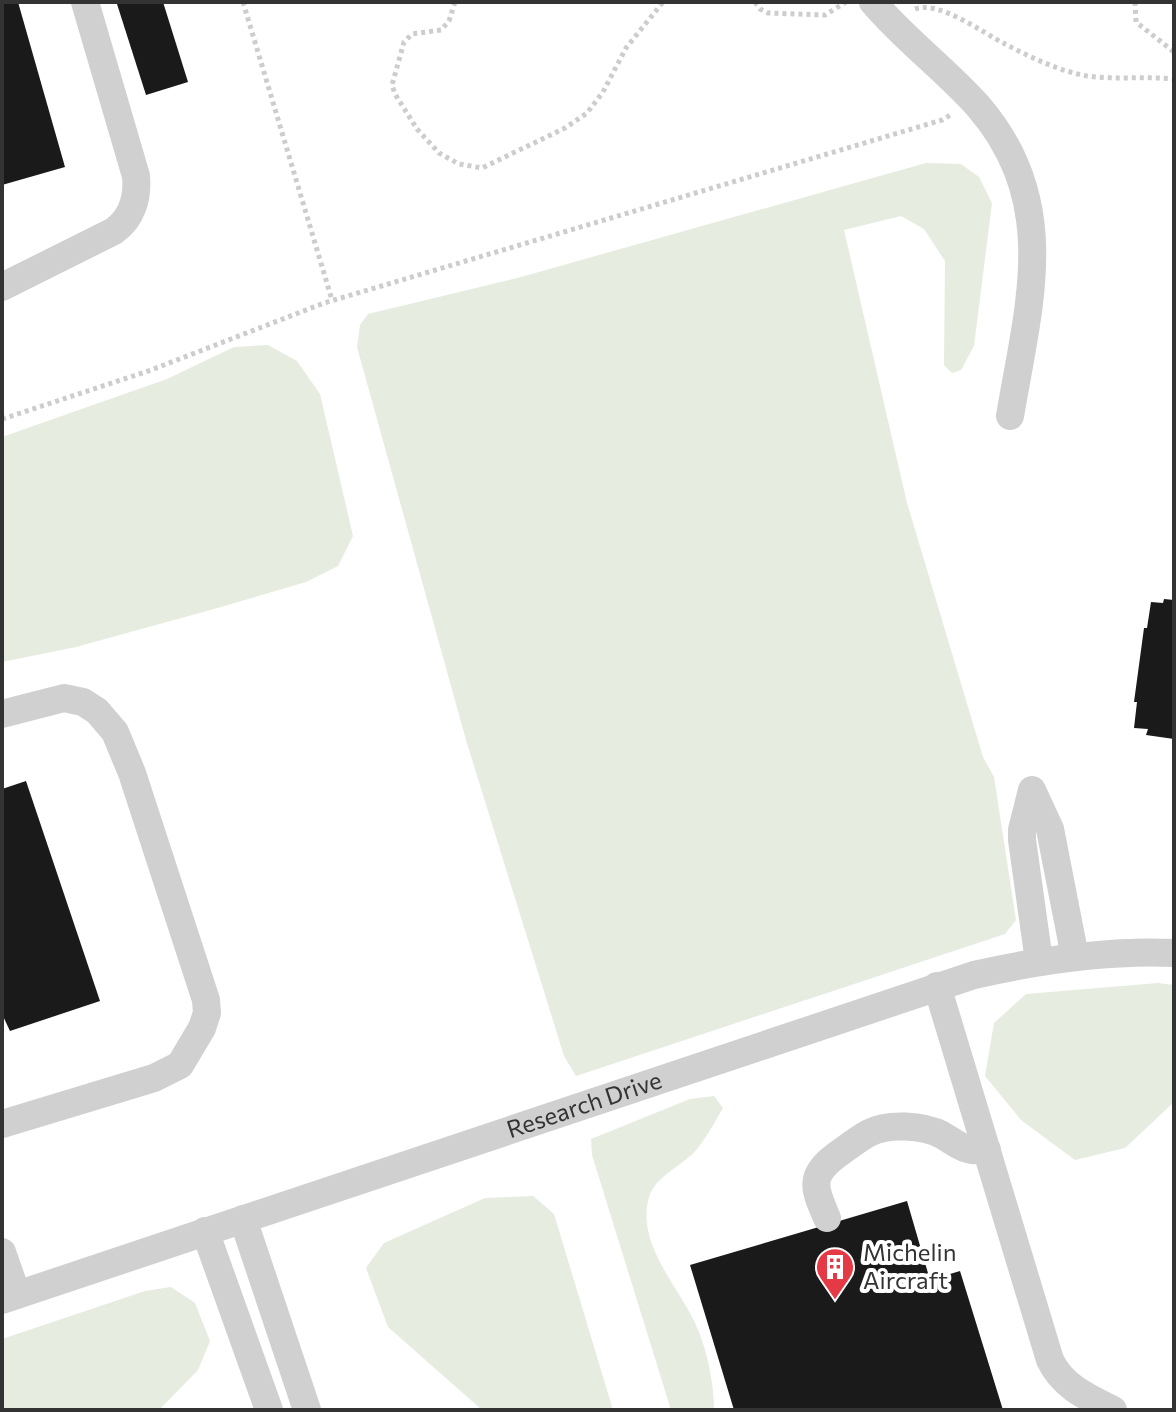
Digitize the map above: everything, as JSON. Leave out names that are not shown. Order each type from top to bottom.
[{"type":"street","points":[[2,287],[124,225],[135,201],[136,176],[85,2]]},
{"type":"street","points":[[873,2],[977,106],[1008,150],[1024,186],[1032,223],[1033,265],[1010,416]]},
{"type":"street","points":[[2,714],[64,698],[83,702],[97,711],[115,732],[132,773],[206,1000],[207,1013],[192,1049],[180,1065],[154,1078],[2,1124]]},
{"type":"street","points":[[1039,961],[1022,840],[1032,790],[1050,829],[1075,957]]},
{"type":"street","name":"Research Drive","points":[[10,1297],[974,975],[1039,961],[1110,953],[1174,953]]},
{"type":"street","points":[[937,986],[1040,1333],[1056,1372],[1070,1387],[1113,1410]]},
{"type":"street","points":[[827,1218],[815,1187],[816,1177],[828,1162],[869,1133],[907,1127],[926,1129],[967,1150],[987,1150]]},
{"type":"street","points":[[243,1219],[307,1410]]},
{"type":"street","points":[[205,1231],[269,1410]]},
{"type":"street","points":[[2,1252],[10,1297]]},
{"type":"path","points":[[243,2],[332,300]]},
{"type":"path","points":[[455,2],[449,21],[441,30],[412,34],[404,42],[392,85],[417,129],[439,153],[459,164],[482,168],[565,128],[587,113],[603,92],[626,48],[663,2]]},
{"type":"path","points":[[755,2],[763,11],[773,14],[825,15],[846,2]]},
{"type":"path","points":[[1135,2],[1136,22],[1174,52]]},
{"type":"path","points":[[908,15],[919,7],[934,7],[1008,46],[1070,72],[1094,77],[1174,79]]},
{"type":"path","points":[[2,419],[151,370],[332,300],[942,120],[960,107]]},
{"type":"shaded area","points":[[926,163],[961,164],[979,177],[992,203],[974,346],[961,370],[952,373],[944,365],[945,261],[924,229],[901,216],[844,230],[907,503],[983,757],[994,777],[1016,920],[1005,934],[576,1076],[564,1056],[466,740],[357,347],[360,325],[368,314],[521,277]]},
{"type":"shaded area","points":[[268,345],[297,361],[320,394],[353,536],[338,566],[306,582],[214,609],[76,647],[2,662],[2,437],[167,379],[234,347]]},
{"type":"shaded area","points":[[1158,983],[1174,985],[1174,1102],[1125,1148],[1075,1160],[1021,1120],[985,1076],[994,1023],[1026,994]]},
{"type":"shaded area","points":[[714,1096],[723,1108],[697,1149],[652,1189],[646,1215],[654,1250],[699,1332],[713,1390],[714,1410],[671,1410],[592,1155],[591,1139],[690,1099]]},
{"type":"shaded area","points":[[533,1196],[554,1214],[613,1410],[482,1410],[388,1327],[366,1268],[384,1243],[485,1198]]},
{"type":"shaded area","points":[[171,1287],[195,1303],[210,1341],[198,1370],[159,1410],[2,1410],[2,1339],[145,1291]]},
{"type":"building","points":[[2,2],[18,2],[65,167],[2,185]]},
{"type":"building","points":[[163,2],[188,82],[146,95],[117,4]]},
{"type":"building","points":[[1164,599],[1174,600],[1174,739],[1146,735],[1148,729],[1134,728],[1137,702],[1134,702],[1144,628],[1147,628],[1151,602],[1163,603]]},
{"type":"building","points":[[26,781],[100,1001],[10,1031],[2,1014],[2,789]]},
{"type":"building","name":"Michelin Aircraft","points":[[907,1201],[930,1280],[960,1271],[1003,1410],[734,1410],[690,1265]]},
{"type":"place","name":"Michelin Aircraft","points":[[835,1301]]}]
